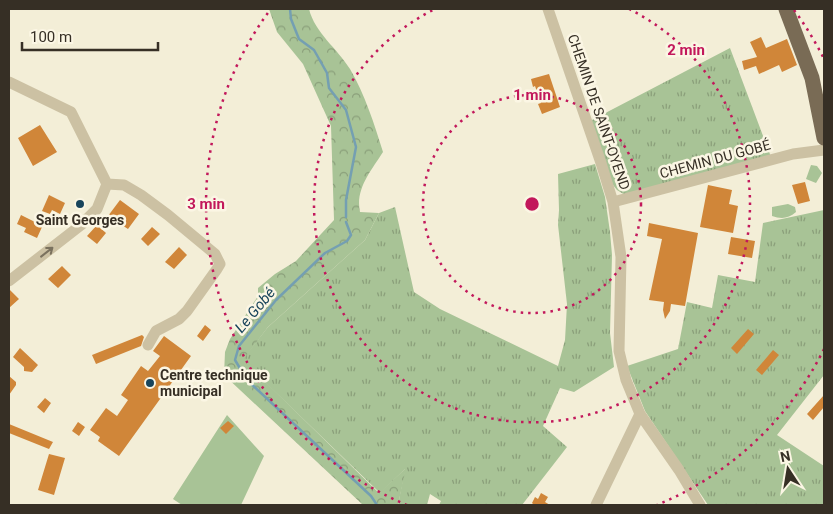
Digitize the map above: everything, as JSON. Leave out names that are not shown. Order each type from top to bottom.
[{"type":"main road","points":[[786,9],[812,78],[824,138]]},
{"type":"street","name":"CHEMIN DE SAINT-OYEND","points":[[548,9],[613,202],[621,257],[619,351],[626,380],[640,414],[679,470],[700,505]]},
{"type":"street","points":[[9,82],[71,112],[107,184],[97,209],[81,226],[9,281]]},
{"type":"street","name":"CHEMIN DU GOBÉ","points":[[613,202],[793,154],[824,150]]},
{"type":"street","points":[[107,184],[124,185],[141,195],[215,254],[220,264],[187,311],[179,319],[156,330],[148,345]]},
{"type":"street","points":[[596,505],[640,414]]},
{"type":"green space","points":[[269,9],[309,9],[316,26],[350,69],[369,109],[383,152],[365,180],[360,196],[360,212],[379,213],[365,240],[268,327],[243,360],[379,493],[406,468],[398,505],[363,505],[224,375],[225,352],[230,339],[258,296],[258,288],[275,274],[296,261],[334,220],[331,126],[303,64],[277,32]]},
{"type":"green space","points":[[730,48],[771,157],[625,195],[617,190],[613,185],[590,121]]},
{"type":"green space","points":[[595,164],[605,197],[610,232],[612,255],[610,333],[614,367],[574,392],[560,388],[543,426],[567,447],[522,505],[439,505],[441,501],[430,494],[427,505],[398,505],[405,469],[380,493],[242,360],[268,327],[365,240],[379,213],[395,207],[414,292],[440,309],[558,366],[565,340],[567,304],[558,225],[558,174]]},
{"type":"green space","points":[[811,165],[817,166],[822,173],[816,183],[806,179]]},
{"type":"green space","points":[[788,204],[795,207],[796,212],[784,218],[772,216],[772,207]]},
{"type":"green space","points":[[824,210],[824,375],[777,435],[824,466],[824,505],[708,505],[645,411],[627,366],[678,349],[687,302],[712,308],[718,275],[755,282],[763,223]]},
{"type":"green space","points":[[227,415],[264,456],[241,505],[182,505],[173,499]]},
{"type":"building","points":[[761,37],[766,48],[787,39],[797,65],[782,72],[779,65],[759,74],[756,66],[744,70],[742,61],[757,57],[750,42]]},
{"type":"building","points":[[549,74],[560,107],[542,114],[538,104],[541,103],[531,79]]},
{"type":"building","points":[[40,125],[57,152],[33,166],[18,138]]},
{"type":"building","points":[[805,182],[810,201],[798,204],[792,185]]},
{"type":"building","points":[[708,185],[732,190],[729,204],[738,206],[733,233],[700,227]]},
{"type":"building","points":[[49,195],[65,203],[60,214],[52,210],[50,214],[42,211]]},
{"type":"building","points":[[120,200],[139,214],[128,229],[108,216]]},
{"type":"building","points":[[21,215],[42,227],[37,238],[24,232],[26,228],[17,224]]},
{"type":"building","points":[[649,223],[698,233],[685,306],[671,304],[670,311],[665,319],[664,302],[649,300],[662,239],[647,236]]},
{"type":"building","points":[[97,225],[106,233],[97,244],[87,236]]},
{"type":"building","points":[[152,227],[160,234],[148,246],[141,239]]},
{"type":"building","points":[[731,237],[755,241],[752,258],[728,254]]},
{"type":"building","points":[[179,247],[187,255],[174,269],[165,262]]},
{"type":"building","points":[[62,266],[71,275],[58,288],[48,279]]},
{"type":"building","points":[[9,289],[19,299],[9,308]]},
{"type":"building","points":[[205,325],[211,330],[203,341],[197,336]]},
{"type":"building","points":[[748,329],[754,334],[737,354],[731,348]]},
{"type":"building","points":[[142,335],[144,337],[141,346],[96,364],[92,355]]},
{"type":"building","name":"Centre technique municipal","points":[[164,336],[191,356],[119,456],[98,441],[100,437],[90,430],[106,408],[117,416],[128,400],[121,395],[141,366],[148,371],[160,356],[153,351]]},
{"type":"building","points":[[20,348],[38,365],[32,372],[24,371],[24,367],[13,357]]},
{"type":"building","points":[[773,350],[779,355],[762,375],[756,370]]},
{"type":"building","points":[[9,376],[16,382],[16,385],[9,395]]},
{"type":"building","points":[[824,395],[824,407],[813,420],[807,414]]},
{"type":"building","points":[[45,398],[51,403],[44,413],[37,407]]},
{"type":"building","points":[[228,421],[234,426],[226,434],[220,428]]},
{"type":"building","points":[[78,422],[85,427],[79,436],[72,431]]},
{"type":"building","points":[[9,424],[53,442],[49,449],[9,433]]},
{"type":"building","points":[[49,454],[65,458],[54,495],[38,490]]},
{"type":"building","points":[[541,493],[548,497],[545,502],[550,505],[534,505],[532,503],[535,497],[538,499]]},
{"type":"waterway","name":"Le Gobé","points":[[290,9],[291,19],[299,39],[314,50],[327,73],[329,88],[346,110],[356,147],[346,200],[346,217]]},
{"type":"waterway","name":"Le Gobé","points":[[346,222],[351,235],[347,241],[325,253],[276,300],[239,346],[235,360],[247,380],[371,496],[377,505]]},
{"type":"place","name":"Saint Georges","points":[[80,204]]},
{"type":"place","name":"Centre technique municipal","points":[[150,383]]}]
